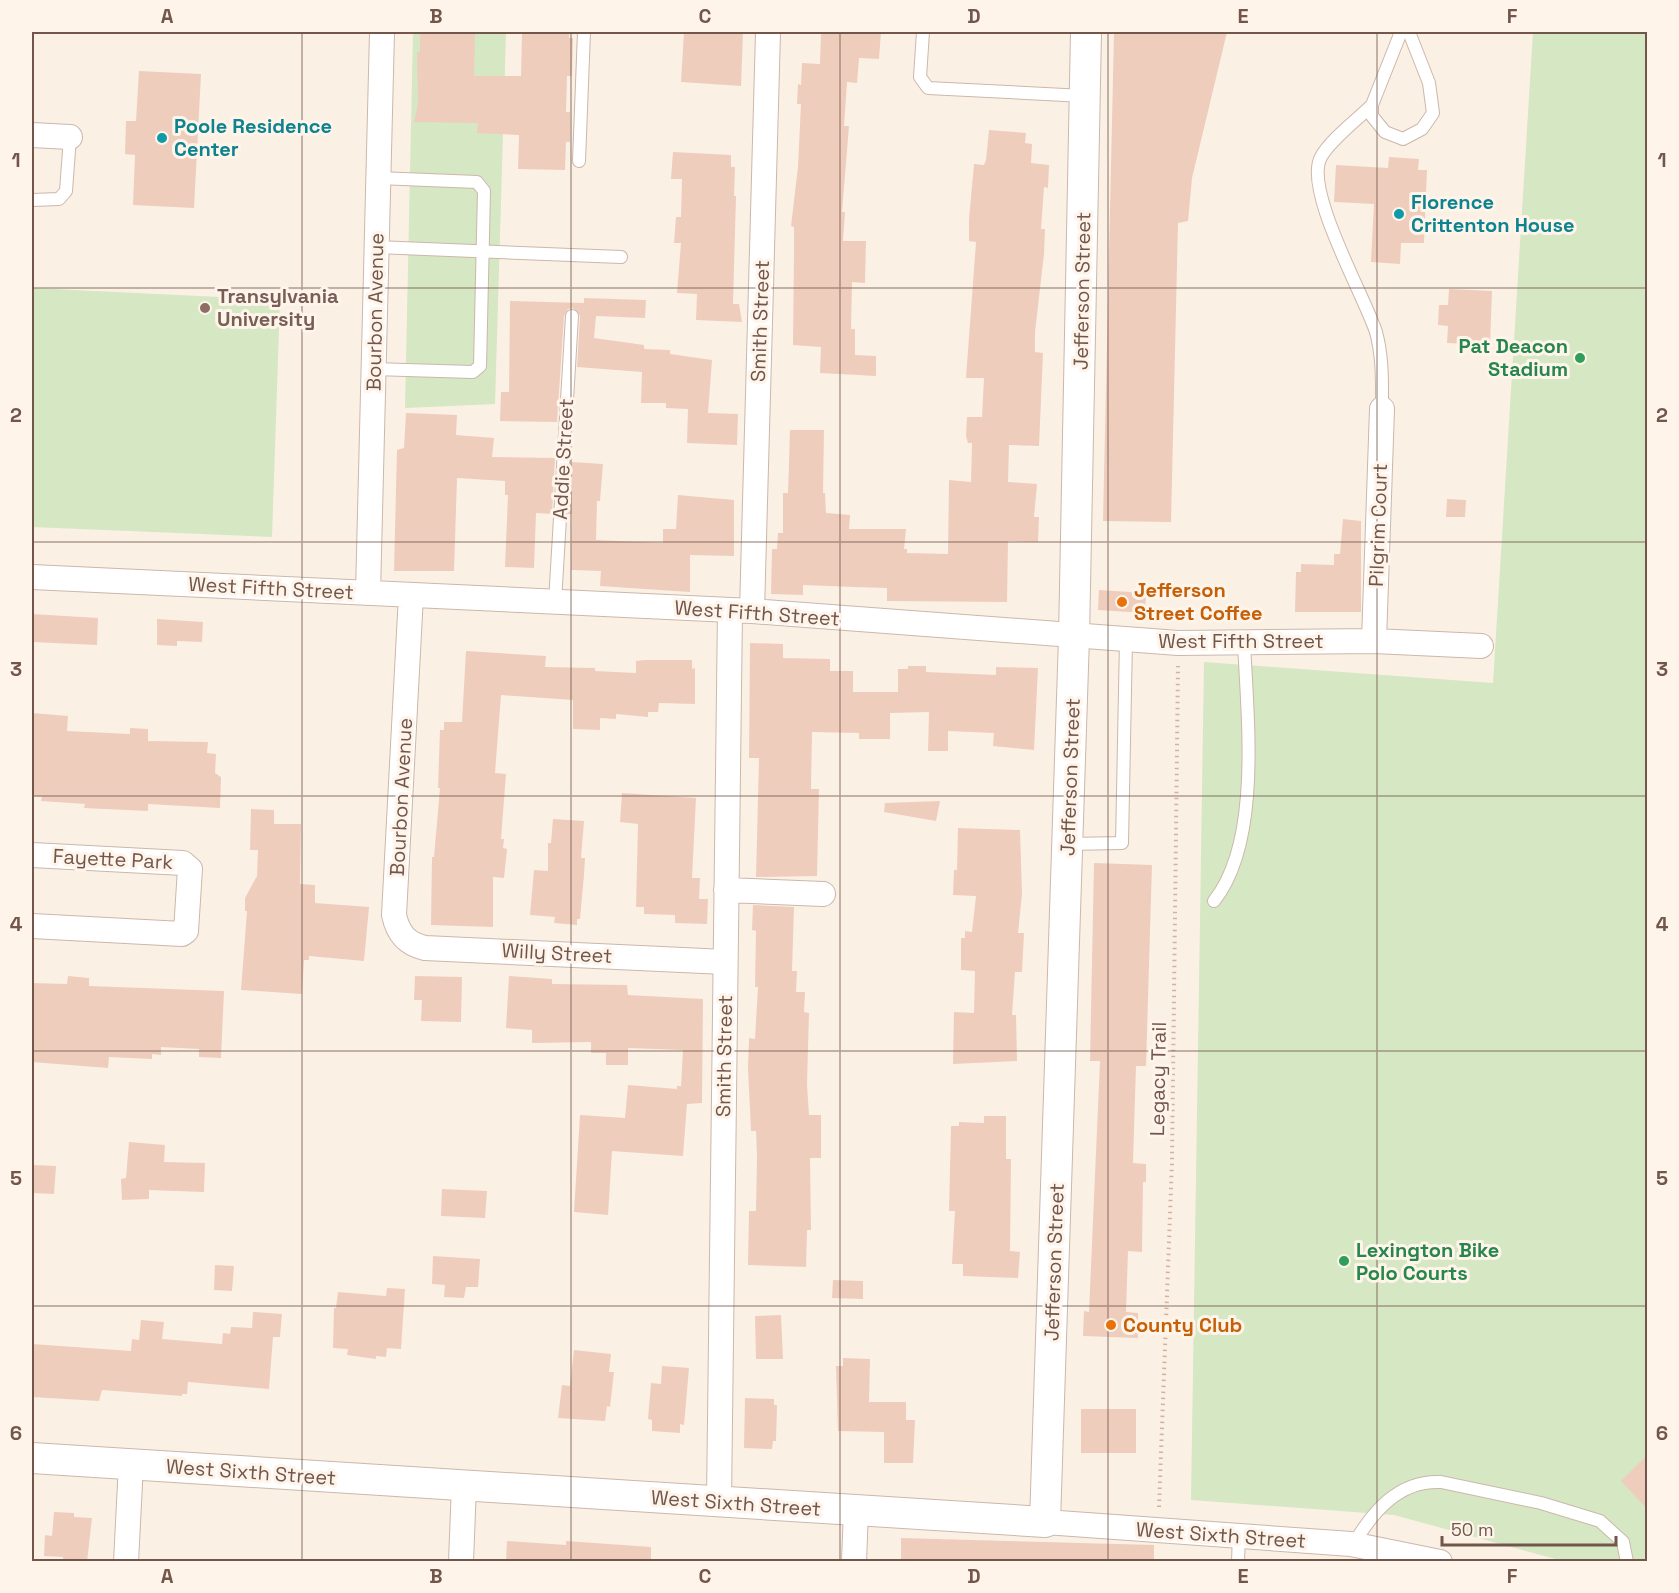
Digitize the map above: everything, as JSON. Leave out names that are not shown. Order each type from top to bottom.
[{"type":"street","name":"Bourbon Avenue","points":[[368,593],[382,32]]},
{"type":"street","name":"Smith Street","points":[[719,1501],[726,890],[768,32]]},
{"type":"street","name":"Jefferson Street","points":[[1045,1522],[1074,637],[1086,32]]},
{"type":"street","points":[[32,135],[70,137]]},
{"type":"street","name":"Pilgrim Court","points":[[1374,640],[1382,409]]},
{"type":"street","name":"West Fifth Street","points":[[32,577],[741,611],[1126,640],[1244,642],[1374,640],[1481,646]]},
{"type":"street","name":"Bourbon Avenue","points":[[397,928],[394,915],[411,595]]},
{"type":"street","name":"Fayette Park","points":[[32,855],[183,863],[190,869],[186,931],[182,934],[32,926]]},
{"type":"street","points":[[726,890],[823,894]]},
{"type":"street","name":"Willy Street","points":[[397,928],[414,946],[425,948],[725,962]]},
{"type":"street","name":"West Sixth Street","points":[[32,1458],[1239,1534],[1353,1545],[1440,1562]]},
{"type":"street","points":[[126,1562],[130,1464]]},
{"type":"street","points":[[461,1562],[464,1485]]},
{"type":"street","points":[[854,1562],[856,1510]]},
{"type":"lane","points":[[579,161],[584,32]]},
{"type":"lane","points":[[923,32],[920,77],[928,88],[1086,96]]},
{"type":"lane","points":[[1401,32],[1372,105],[1372,116],[1377,126],[1393,138],[1403,139],[1422,129],[1433,113],[1429,83],[1409,32]]},
{"type":"lane","points":[[1372,105],[1321,157],[1316,175],[1324,212],[1375,331],[1382,355],[1382,409]]},
{"type":"lane","points":[[32,200],[59,199],[66,191],[70,137]]},
{"type":"lane","points":[[373,369],[473,372],[480,366],[484,191],[477,182],[378,178]]},
{"type":"lane","points":[[376,247],[621,257]]},
{"type":"lane","name":"Addie Street","points":[[555,602],[572,316]]},
{"type":"lane","points":[[1068,844],[1122,843],[1126,640]]},
{"type":"lane","points":[[1214,901],[1226,886],[1241,848],[1248,773],[1244,642]]},
{"type":"lane","points":[[1353,1545],[1365,1524],[1387,1500],[1407,1487],[1426,1481],[1441,1482],[1540,1503],[1600,1521],[1623,1542],[1627,1562]]},
{"type":"lane","points":[[1238,1562],[1239,1534]]},
{"type":"path","name":"Legacy Trail","points":[[1159,1503],[1172,1162],[1178,656]]},
{"type":"green space","points":[[413,32],[506,32],[495,404],[405,408]]},
{"type":"green space","points":[[1533,32],[1647,32],[1647,1561],[1563,1561],[1394,1515],[1191,1500],[1204,662],[1493,683]]},
{"type":"green space","points":[[32,288],[280,300],[272,537],[32,527]]},
{"type":"building","points":[[420,32],[475,32],[474,76],[521,76],[522,32],[569,32],[569,38],[573,38],[572,76],[567,76],[566,112],[570,112],[570,142],[566,142],[565,170],[518,169],[519,135],[477,133],[478,123],[414,122],[418,104],[417,52],[420,52]]},
{"type":"building","points":[[684,32],[743,32],[741,86],[681,82]]},
{"type":"building","points":[[821,32],[881,32],[879,59],[859,58],[857,83],[847,82],[844,126],[849,126],[842,212],[845,212],[843,241],[866,241],[865,283],[852,282],[851,329],[855,329],[855,355],[876,356],[876,376],[820,373],[821,347],[793,345],[794,227],[791,226],[798,167],[801,104],[797,104],[798,84],[801,85],[802,63],[820,64]]},
{"type":"building","points":[[1114,32],[1227,32],[1192,178],[1188,221],[1178,223],[1171,522],[1103,521]]},
{"type":"building","name":"Poole Residence Center","points":[[139,71],[201,74],[194,208],[133,205],[135,155],[125,154],[126,121],[136,121]]},
{"type":"building","points":[[989,130],[1026,133],[1025,143],[1032,144],[1031,163],[1049,165],[1048,188],[1044,187],[1041,229],[1045,229],[1044,254],[1035,332],[1035,352],[1043,353],[1039,446],[1009,445],[1008,482],[1037,484],[1034,517],[1039,517],[1038,542],[1008,541],[1007,602],[887,601],[887,588],[803,585],[803,595],[771,594],[772,549],[777,549],[778,533],[783,533],[783,493],[788,493],[790,430],[824,430],[823,493],[825,493],[826,513],[850,515],[849,529],[906,529],[904,549],[907,549],[907,553],[948,554],[949,480],[971,482],[972,443],[968,443],[966,436],[967,417],[982,417],[984,378],[966,378],[976,242],[969,241],[969,219],[974,164],[984,165]]},
{"type":"building","points":[[673,152],[731,155],[731,167],[735,167],[734,196],[736,196],[733,304],[739,304],[742,322],[696,320],[697,294],[677,293],[681,243],[674,243],[676,217],[681,217],[682,179],[671,179]]},
{"type":"building","name":"Florence Crittenton House","points":[[1389,157],[1419,159],[1418,170],[1427,170],[1424,243],[1401,243],[1400,264],[1371,262],[1374,204],[1334,202],[1336,165],[1388,168]]},
{"type":"building","points":[[1449,289],[1492,291],[1490,345],[1447,343],[1448,326],[1438,325],[1439,305],[1448,305]]},
{"type":"building","points":[[584,298],[646,300],[645,318],[596,316],[594,338],[644,345],[644,349],[670,350],[670,354],[712,360],[708,413],[738,414],[737,445],[687,443],[688,409],[666,408],[666,403],[641,403],[642,372],[577,367],[580,316],[573,308],[568,309],[564,316],[557,422],[500,421],[501,392],[509,392],[510,301],[584,303]]},
{"type":"building","points":[[406,413],[457,415],[456,435],[494,438],[492,457],[555,458],[552,514],[536,513],[534,568],[505,567],[508,495],[505,495],[505,481],[457,478],[454,571],[394,571],[397,450],[404,448]]},
{"type":"building","points":[[572,462],[603,464],[600,501],[597,501],[596,540],[663,543],[663,529],[676,529],[678,495],[734,500],[734,556],[690,555],[690,592],[600,586],[601,571],[571,570],[572,514],[568,514]]},
{"type":"building","points":[[1447,499],[1466,500],[1465,517],[1446,517]]},
{"type":"building","points":[[1343,519],[1361,521],[1361,612],[1295,612],[1296,572],[1301,572],[1301,564],[1334,565],[1334,554],[1340,554]]},
{"type":"building","name":"Jefferson Street Coffee","points":[[1099,590],[1146,593],[1145,613],[1098,610]]},
{"type":"building","points":[[32,614],[98,618],[97,645],[32,642]]},
{"type":"building","points":[[157,619],[203,622],[202,642],[177,641],[177,646],[157,645]]},
{"type":"building","points":[[750,643],[783,644],[783,658],[830,659],[830,671],[853,671],[853,692],[898,692],[898,669],[908,669],[908,666],[926,666],[926,672],[996,675],[996,667],[1038,668],[1034,750],[993,746],[994,733],[948,731],[948,751],[928,751],[929,712],[890,713],[890,739],[859,739],[859,733],[812,732],[811,789],[819,789],[817,876],[756,877],[759,758],[749,758]]},
{"type":"building","points":[[466,651],[546,656],[545,667],[595,668],[595,671],[636,673],[636,661],[645,660],[692,660],[692,669],[695,668],[695,704],[659,703],[658,712],[648,712],[648,717],[616,714],[616,719],[600,718],[600,730],[573,729],[573,700],[501,695],[495,773],[506,774],[501,839],[504,839],[503,848],[507,849],[504,878],[493,877],[493,927],[431,925],[432,857],[434,857],[440,788],[438,788],[440,730],[444,730],[444,722],[462,722]]},
{"type":"building","points":[[32,713],[68,716],[67,731],[130,734],[130,728],[148,729],[148,741],[208,742],[207,753],[216,754],[215,773],[221,777],[220,808],[148,804],[148,811],[84,808],[85,804],[41,801],[42,797],[32,796]]},
{"type":"building","points":[[622,793],[696,798],[692,878],[700,878],[699,899],[708,899],[707,924],[675,923],[675,915],[644,914],[644,907],[636,907],[638,824],[620,822]]},
{"type":"building","points":[[940,801],[936,821],[884,812],[885,803]]},
{"type":"building","points":[[251,809],[274,810],[274,824],[301,824],[300,884],[315,885],[315,903],[369,907],[364,961],[309,956],[309,960],[304,960],[302,994],[241,990],[247,911],[245,911],[245,898],[257,876],[258,850],[250,850]]},
{"type":"building","points":[[553,819],[584,821],[581,858],[585,858],[584,875],[580,919],[577,919],[577,925],[554,923],[555,917],[530,915],[534,870],[548,871],[548,843],[551,843]]},
{"type":"building","points":[[958,828],[1020,830],[1022,894],[1018,933],[1024,933],[1022,972],[1015,972],[1012,1015],[1016,1015],[1017,1061],[953,1064],[954,1012],[974,1013],[975,971],[961,970],[961,938],[965,938],[965,931],[972,932],[976,896],[953,895],[954,870],[957,870]]},
{"type":"building","points":[[1094,863],[1152,865],[1146,1066],[1136,1066],[1133,1163],[1146,1164],[1146,1182],[1143,1182],[1142,1252],[1128,1251],[1126,1312],[1138,1313],[1138,1338],[1083,1336],[1084,1311],[1089,1312],[1100,1061],[1090,1061]]},
{"type":"building","points":[[753,905],[794,907],[792,971],[797,971],[796,992],[805,992],[804,1012],[809,1013],[807,1084],[809,1115],[821,1115],[821,1158],[810,1158],[811,1230],[807,1230],[806,1267],[748,1265],[749,1211],[756,1211],[757,1156],[756,1131],[751,1131],[748,1068],[749,1038],[755,1039],[758,987],[755,987],[756,931],[752,930]]},
{"type":"building","points":[[68,976],[89,978],[89,986],[224,991],[221,1058],[199,1057],[199,1049],[161,1047],[161,1055],[152,1054],[152,1059],[109,1057],[108,1068],[32,1062],[32,983],[67,984]]},
{"type":"building","points":[[415,976],[462,977],[461,1022],[421,1021],[422,1000],[414,1000]]},
{"type":"building","points":[[509,976],[552,979],[552,984],[627,985],[628,995],[703,999],[702,1103],[687,1104],[683,1156],[612,1151],[608,1215],[574,1212],[580,1115],[625,1118],[628,1085],[677,1089],[677,1086],[681,1086],[683,1050],[628,1048],[628,1065],[606,1065],[606,1053],[591,1053],[591,1042],[532,1043],[532,1030],[506,1028]]},
{"type":"building","points":[[984,1116],[1006,1116],[1006,1159],[1011,1159],[1010,1251],[1020,1252],[1018,1278],[963,1276],[963,1264],[952,1264],[955,1211],[949,1211],[951,1126],[959,1126],[959,1122],[984,1123]]},
{"type":"building","points":[[129,1142],[165,1145],[164,1162],[205,1163],[204,1192],[149,1190],[149,1199],[122,1200],[121,1179],[126,1178]]},
{"type":"building","points":[[33,1165],[56,1166],[54,1194],[32,1193]]},
{"type":"building","points":[[442,1189],[487,1191],[485,1218],[441,1216]]},
{"type":"building","points":[[433,1256],[480,1259],[478,1287],[466,1287],[464,1298],[444,1297],[445,1285],[432,1284]]},
{"type":"building","points":[[215,1265],[234,1266],[232,1291],[214,1290]]},
{"type":"building","points":[[833,1280],[863,1281],[863,1299],[832,1298]]},
{"type":"building","points":[[387,1288],[405,1289],[401,1349],[387,1348],[386,1357],[376,1356],[376,1359],[347,1355],[348,1349],[333,1348],[334,1308],[336,1308],[338,1292],[386,1296]]},
{"type":"building","points":[[253,1312],[282,1314],[280,1337],[273,1337],[269,1389],[188,1382],[187,1394],[182,1394],[182,1396],[102,1390],[99,1401],[32,1397],[32,1344],[131,1351],[132,1339],[139,1340],[141,1320],[164,1322],[162,1339],[222,1344],[223,1333],[230,1334],[231,1327],[252,1328]]},
{"type":"building","points":[[781,1315],[783,1359],[756,1359],[755,1316]]},
{"type":"building","points":[[574,1350],[611,1354],[609,1372],[614,1372],[610,1407],[607,1406],[605,1421],[558,1418],[562,1385],[570,1386]]},
{"type":"building","points":[[843,1358],[870,1359],[869,1402],[906,1402],[906,1420],[915,1420],[913,1463],[884,1463],[884,1432],[838,1431],[836,1366],[843,1366]]},
{"type":"building","points":[[662,1366],[689,1368],[684,1425],[680,1424],[680,1433],[652,1431],[652,1420],[648,1419],[651,1383],[661,1384]]},
{"type":"building","points":[[745,1398],[774,1399],[774,1405],[777,1405],[776,1441],[773,1441],[772,1449],[744,1448]]},
{"type":"building","points":[[1081,1409],[1136,1409],[1136,1453],[1081,1453]]},
{"type":"building","points":[[1647,1455],[1647,1509],[1621,1481]]},
{"type":"building","points":[[54,1512],[74,1513],[74,1517],[92,1518],[87,1562],[63,1562],[63,1557],[44,1556],[45,1535],[52,1536]]},
{"type":"building","points":[[901,1538],[1154,1545],[1154,1562],[901,1562]]},
{"type":"building","points":[[507,1541],[566,1545],[566,1541],[651,1547],[651,1562],[506,1562]]},
{"type":"place","name":"Poole Residence Center","points":[[162,138]]},
{"type":"place","name":"Florence Crittenton House","points":[[1399,214]]},
{"type":"place","name":"Transylvania University","points":[[205,308]]},
{"type":"place","name":"Pat Deacon Stadium","points":[[1580,358]]},
{"type":"place","name":"Jefferson Street Coffee","points":[[1122,602]]},
{"type":"place","name":"Lexington Bike Polo Courts","points":[[1344,1261]]},
{"type":"place","name":"County Club","points":[[1111,1325]]}]
